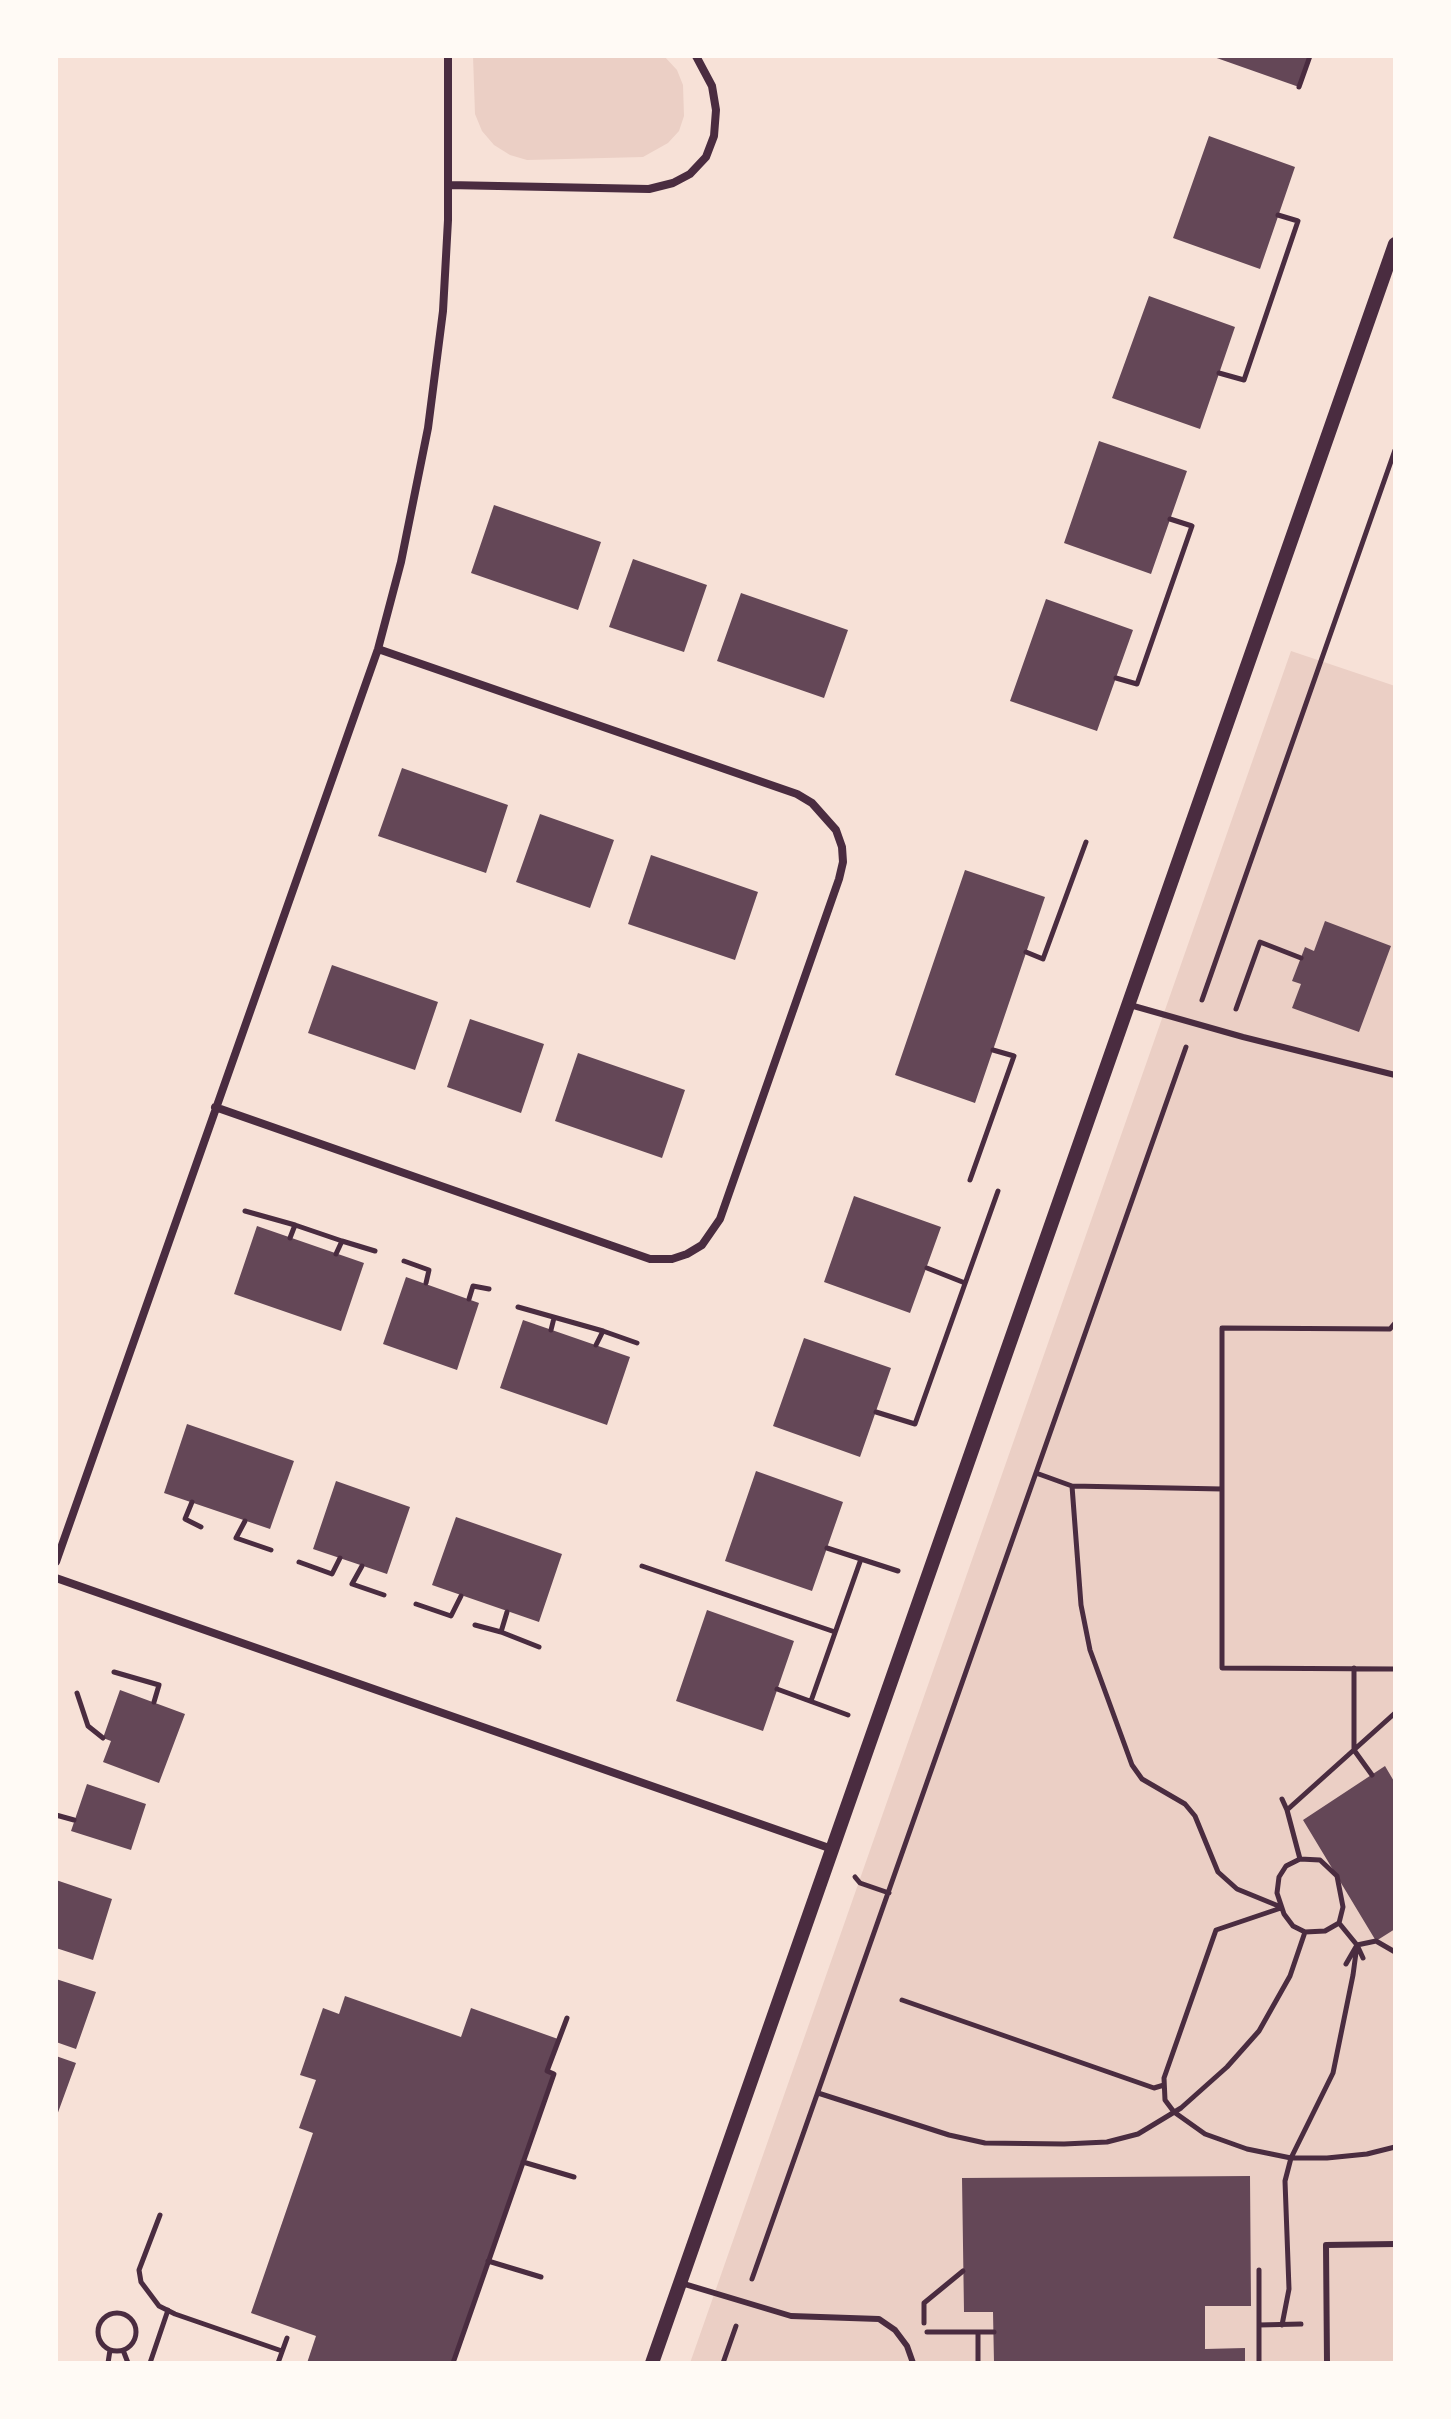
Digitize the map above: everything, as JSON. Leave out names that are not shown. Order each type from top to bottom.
[{"type":"street","points":[[56,1562],[378,649],[401,562],[437,372],[446,258],[448,56]]},
{"type":"street","points":[[448,185],[649,189],[673,183],[690,174],[706,157],[714,136],[716,110],[712,86],[696,56]]},
{"type":"street","points":[[652,2363],[1395,244]]},
{"type":"street","points":[[215,1107],[650,1259],[672,1259],[687,1254],[702,1245],[720,1219],[839,879],[843,862],[836,830],[812,803],[797,794],[378,649]]},
{"type":"street","points":[[56,1578],[832,1849]]},
{"type":"lane","points":[[1127,1004],[1395,1075]]},
{"type":"lane","points":[[1327,2363],[1326,2245],[1395,2244]]},
{"type":"lane","points":[[680,2282],[791,2316],[879,2319],[895,2330],[907,2346],[913,2363]]},
{"type":"path","points":[[1299,87],[1310,56]]},
{"type":"path","points":[[1219,373],[1244,380],[1298,221],[1278,215]]},
{"type":"path","points":[[1204,996],[1395,450]]},
{"type":"path","points":[[1116,678],[1137,684],[1192,526],[1170,519]]},
{"type":"path","points":[[1026,952],[1043,959],[1086,842]]},
{"type":"path","points":[[1236,1007],[1260,942],[1301,958]]},
{"type":"path","points":[[970,1180],[1014,1056],[993,1050]]},
{"type":"path","points":[[759,2260],[1183,1054]]},
{"type":"path","points":[[876,1412],[915,1424],[998,1191]]},
{"type":"path","points":[[245,1211],[375,1251]]},
{"type":"path","points":[[290,1238],[295,1225]]},
{"type":"path","points":[[336,1254],[342,1241]]},
{"type":"path","points":[[404,1261],[429,1270],[426,1283]]},
{"type":"path","points":[[927,1268],[965,1283]]},
{"type":"path","points":[[469,1299],[473,1286],[489,1289]]},
{"type":"path","points":[[518,1307],[637,1343]]},
{"type":"path","points":[[551,1330],[554,1318]]},
{"type":"path","points":[[1395,1323],[1390,1329],[1222,1328],[1222,1668],[1395,1669]]},
{"type":"path","points":[[596,1345],[603,1331]]},
{"type":"path","points":[[1036,1473],[1072,1486],[1222,1489]]},
{"type":"path","points":[[1072,1486],[1081,1605],[1090,1650],[1132,1765],[1142,1779],[1185,1804],[1195,1816],[1218,1872],[1237,1889],[1282,1908]]},
{"type":"path","points":[[192,1502],[185,1519],[201,1527]]},
{"type":"path","points":[[245,1521],[236,1538],[271,1550]]},
{"type":"path","points":[[827,1548],[926,1580]]},
{"type":"path","points":[[299,1562],[332,1574],[340,1558]]},
{"type":"path","points":[[811,1701],[861,1559]]},
{"type":"path","points":[[362,1566],[352,1584],[384,1595]]},
{"type":"path","points":[[642,1566],[835,1632]]},
{"type":"path","points":[[416,1604],[451,1616],[461,1596]]},
{"type":"path","points":[[501,1632],[507,1612]]},
{"type":"path","points":[[475,1625],[539,1647]]},
{"type":"path","points":[[1354,1668],[1354,1750],[1372,1775]]},
{"type":"path","points":[[114,1672],[159,1685],[154,1702]]},
{"type":"path","points":[[777,1689],[875,1726]]},
{"type":"path","points":[[77,1693],[88,1726],[103,1738]]},
{"type":"path","points":[[1287,1810],[1395,1713]]},
{"type":"path","points":[[1282,1799],[1300,1859]]},
{"type":"path","points":[[56,1815],[74,1820]]},
{"type":"path","points":[[1300,1859],[1320,1860],[1337,1876],[1343,1907],[1339,1923],[1325,1931],[1305,1932],[1293,1926],[1282,1908],[1277,1893],[1279,1877],[1286,1866],[1300,1859]]},
{"type":"path","points":[[860,1883],[889,1893]]},
{"type":"path","points":[[1282,1908],[1216,1930],[1164,2078],[1165,2100],[1174,2112],[1205,2134],[1247,2149],[1291,2158],[1367,2154],[1395,2147]]},
{"type":"path","points":[[1339,1923],[1357,1945],[1363,1958]]},
{"type":"path","points":[[818,2093],[949,2135],[985,2143],[1107,2142],[1138,2134],[1174,2112],[1227,2067],[1259,2031],[1290,1976],[1305,1932]]},
{"type":"path","points":[[1346,1964],[1357,1945],[1376,1941],[1395,1952]]},
{"type":"path","points":[[1282,2325],[1289,2289],[1285,2181],[1291,2158],[1333,2073],[1345,2026],[1357,1945]]},
{"type":"path","points":[[902,2000],[1154,2088],[1164,2085]]},
{"type":"path","points":[[453,2363],[554,2074],[547,2071],[567,2018]]},
{"type":"path","points":[[523,2162],[574,2177]]},
{"type":"path","points":[[160,2215],[139,2270],[141,2282],[159,2306],[282,2351]]},
{"type":"path","points":[[488,2261],[541,2277]]},
{"type":"path","points":[[1259,2270],[1259,2363]]},
{"type":"path","points":[[963,2271],[924,2303],[924,2332],[994,2332]]},
{"type":"path","points":[[150,2363],[168,2310]]},
{"type":"path","points":[[115,2313],[127,2316],[135,2325],[135,2338],[123,2350],[110,2350],[101,2342],[98,2330],[104,2319],[115,2313]]},
{"type":"path","points":[[1259,2325],[1326,2324]]},
{"type":"path","points":[[978,2332],[978,2363]]},
{"type":"path","points":[[723,2363],[732,2337]]},
{"type":"path","points":[[278,2363],[287,2338]]},
{"type":"path","points":[[108,2363],[110,2350]]},
{"type":"path","points":[[123,2350],[128,2363]]},
{"type":"shaded area","points":[[473,56],[664,56],[677,70],[683,85],[684,116],[679,131],[668,143],[643,157],[527,160],[510,155],[494,145],[482,131],[475,114]]},
{"type":"shaded area","points":[[1291,651],[1395,686],[1395,2363],[690,2363]]},
{"type":"building","points":[[1211,56],[1310,56],[1299,87]]},
{"type":"building","points":[[1209,136],[1295,167],[1260,269],[1173,238]]},
{"type":"building","points":[[1149,296],[1235,327],[1200,429],[1112,398]]},
{"type":"building","points":[[1099,441],[1187,471],[1151,574],[1064,543]]},
{"type":"building","points":[[494,505],[601,542],[578,610],[471,573]]},
{"type":"building","points":[[633,559],[707,585],[684,652],[609,627]]},
{"type":"building","points":[[741,593],[848,630],[824,698],[717,661]]},
{"type":"building","points":[[1046,599],[1133,630],[1097,731],[1010,701]]},
{"type":"building","points":[[402,768],[508,805],[486,873],[378,836]]},
{"type":"building","points":[[540,814],[614,840],[590,908],[516,882]]},
{"type":"building","points":[[651,855],[758,892],[735,960],[628,924]]},
{"type":"building","points":[[965,870],[1045,897],[975,1103],[895,1075]]},
{"type":"building","points":[[1325,921],[1391,946],[1359,1032],[1292,1008],[1301,984],[1292,981],[1305,947],[1314,951]]},
{"type":"building","points":[[332,965],[438,1002],[415,1070],[308,1033]]},
{"type":"building","points":[[470,1019],[544,1044],[521,1113],[447,1087]]},
{"type":"building","points":[[578,1053],[685,1090],[662,1158],[555,1121]]},
{"type":"building","points":[[854,1196],[941,1227],[910,1313],[824,1282]]},
{"type":"building","points":[[257,1226],[364,1263],[341,1331],[234,1294]]},
{"type":"building","points":[[406,1277],[479,1303],[457,1370],[383,1344]]},
{"type":"building","points":[[523,1320],[630,1357],[607,1425],[500,1388]]},
{"type":"building","points":[[804,1338],[891,1368],[860,1457],[773,1426]]},
{"type":"building","points":[[187,1424],[294,1461],[270,1529],[164,1493]]},
{"type":"building","points":[[756,1471],[843,1502],[812,1591],[725,1561]]},
{"type":"building","points":[[336,1481],[410,1507],[387,1574],[313,1549]]},
{"type":"building","points":[[456,1517],[562,1554],[539,1622],[432,1585]]},
{"type":"building","points":[[707,1610],[794,1641],[763,1731],[676,1701]]},
{"type":"building","points":[[120,1690],[185,1714],[159,1783],[103,1762],[111,1741],[103,1738]]},
{"type":"building","points":[[1385,1766],[1395,1783],[1395,1929],[1376,1941],[1303,1820]]},
{"type":"building","points":[[87,1784],[146,1804],[131,1850],[71,1831]]},
{"type":"building","points":[[56,1880],[112,1899],[93,1960],[56,1948]]},
{"type":"building","points":[[56,1979],[96,1992],[76,2049],[56,2042]]},
{"type":"building","points":[[345,1996],[461,2037],[471,2008],[558,2039],[547,2071],[554,2074],[453,2363],[307,2363],[316,2336],[251,2313],[313,2133],[299,2128],[316,2080],[300,2075],[323,2008],[339,2014]]},
{"type":"building","points":[[56,2056],[76,2063],[56,2118]]},
{"type":"building","points":[[1250,2176],[1251,2306],[1205,2306],[1205,2349],[1245,2348],[1245,2363],[994,2363],[993,2312],[964,2312],[962,2178]]}]
